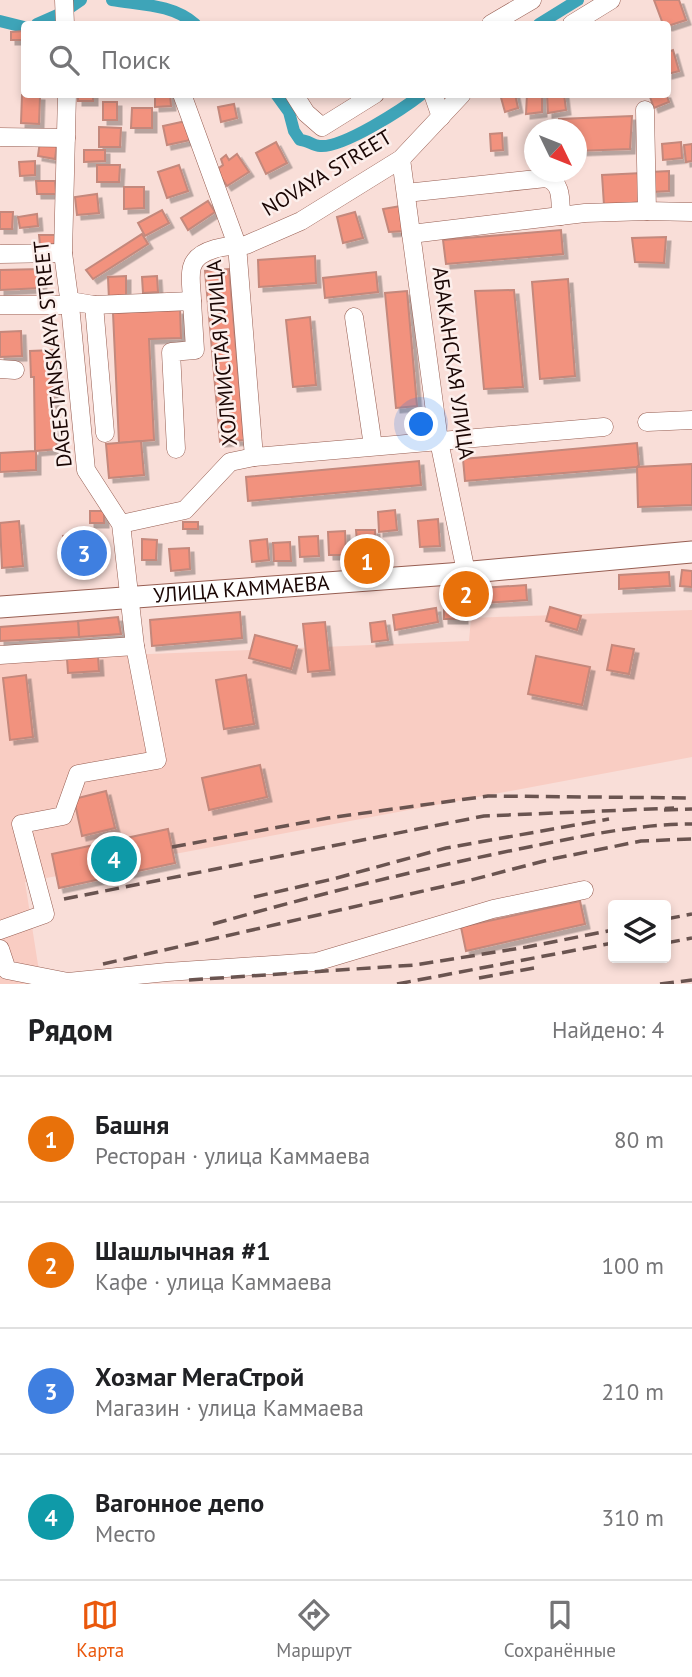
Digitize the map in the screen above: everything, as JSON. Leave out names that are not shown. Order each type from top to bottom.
[{"type":"main road","name":"УЛИЦА КАММАЕВА","points":[[466,567],[692,541]]},
{"type":"main road","name":"УЛИЦА КАММАЕВА","points":[[0,607],[130,592],[692,552]]},
{"type":"main road","name":"УЛИЦА КАММАЕВА","points":[[0,594],[130,592]]},
{"type":"street","points":[[64,0],[65,21]]},
{"type":"street","points":[[496,21],[532,0]]},
{"type":"street","points":[[577,21],[611,0]]},
{"type":"street","name":"DAGESTANSKAYA STREET","points":[[0,930],[45,914],[21,824],[62,816],[78,774],[157,760],[135,646],[121,524],[86,470],[63,253],[67,98]]},
{"type":"street","name":"ХОЛМИСТАЯ УЛИЦА","points":[[183,98],[237,245],[254,457]]},
{"type":"street","points":[[297,98],[306,113],[322,127],[369,98]]},
{"type":"street","points":[[434,98],[440,117]]},
{"type":"street","name":"NOVAYA STREET","points":[[192,301],[191,270],[194,262],[207,252],[246,245],[300,221],[401,159],[458,98]]},
{"type":"street","points":[[645,110],[647,211]]},
{"type":"street","points":[[0,137],[65,138]]},
{"type":"street","name":"АБАКАНСКАЯ УЛИЦА","points":[[401,159],[439,440],[466,567]]},
{"type":"street","points":[[406,192],[546,178],[556,183],[559,188],[561,216]]},
{"type":"street","points":[[411,234],[561,216],[647,211],[692,212]]},
{"type":"street","points":[[0,254],[63,253]]},
{"type":"street","points":[[0,305],[192,301],[195,350],[170,352],[176,449]]},
{"type":"street","points":[[94,305],[105,433]]},
{"type":"street","points":[[354,317],[373,446]]},
{"type":"street","points":[[647,422],[692,420]]},
{"type":"street","points":[[121,524],[185,510],[230,462],[254,457],[604,427]]},
{"type":"street","points":[[0,655],[135,646]]},
{"type":"street","points":[[0,949],[7,970],[68,982],[316,962],[493,909],[584,890]]},
{"type":"shaded area","points":[[692,610],[692,757],[25,882],[41,984],[0,984],[0,660],[469,641],[471,618]]},
{"type":"building","points":[[654,0],[679,0],[686,20],[671,25],[671,21],[662,21]]},
{"type":"building","points":[[21,31],[21,40],[11,40],[11,32]]},
{"type":"building","points":[[673,50],[679,71],[671,73]]},
{"type":"building","points":[[22,98],[40,98],[39,124],[21,123]]},
{"type":"building","points":[[78,98],[93,98],[93,101],[78,101]]},
{"type":"building","points":[[155,98],[170,98],[171,106],[155,107]]},
{"type":"building","points":[[501,98],[516,98],[518,108],[505,112]]},
{"type":"building","points":[[527,98],[542,98],[542,112],[526,114]]},
{"type":"building","points":[[547,98],[564,98],[566,110],[548,113]]},
{"type":"building","points":[[650,98],[668,98],[669,102],[654,108]]},
{"type":"building","points":[[103,102],[117,102],[117,120],[103,120]]},
{"type":"building","points":[[234,104],[237,118],[221,122],[218,107]]},
{"type":"building","points":[[132,108],[152,108],[152,128],[131,128]]},
{"type":"building","points":[[632,116],[630,149],[587,151],[587,119],[559,119]]},
{"type":"building","points":[[186,121],[190,140],[167,145],[163,126]]},
{"type":"building","points":[[99,127],[121,128],[120,147],[99,147]]},
{"type":"building","points":[[502,133],[503,150],[491,151],[490,134]]},
{"type":"building","points":[[40,141],[57,143],[55,159],[38,156]]},
{"type":"building","points":[[276,142],[287,163],[266,174],[256,153]]},
{"type":"building","points":[[681,142],[682,158],[663,160],[662,144]]},
{"type":"building","points":[[692,144],[692,161],[686,162],[684,145]]},
{"type":"building","points":[[84,150],[105,150],[105,161],[84,162]]},
{"type":"building","points":[[237,154],[249,172],[227,186],[216,170],[223,165],[221,159],[226,155],[229,160]]},
{"type":"building","points":[[35,161],[35,175],[20,176],[19,162]]},
{"type":"building","points":[[97,165],[120,165],[119,182],[97,182]]},
{"type":"building","points":[[179,165],[188,191],[167,198],[158,172]]},
{"type":"building","points":[[669,171],[669,191],[653,192],[650,172]]},
{"type":"building","points":[[642,173],[643,202],[604,205],[602,175]]},
{"type":"building","points":[[36,181],[55,181],[56,194],[37,194]]},
{"type":"building","points":[[124,187],[144,187],[144,208],[124,209]]},
{"type":"building","points":[[97,194],[99,213],[77,215],[75,197]]},
{"type":"building","points":[[208,201],[215,212],[188,230],[181,218]]},
{"type":"building","points":[[401,206],[404,231],[389,232],[383,209]]},
{"type":"building","points":[[162,210],[169,223],[145,236],[138,223]]},
{"type":"building","points":[[0,212],[13,212],[12,229],[0,229]]},
{"type":"building","points":[[355,212],[363,238],[343,243],[337,217]]},
{"type":"building","points":[[37,214],[38,226],[20,228],[18,217]]},
{"type":"building","points":[[561,230],[563,254],[446,264],[443,240]]},
{"type":"building","points":[[142,234],[148,244],[93,279],[86,270]]},
{"type":"building","points":[[39,235],[55,235],[55,244],[40,244]]},
{"type":"building","points":[[666,237],[664,263],[635,262],[632,238]]},
{"type":"building","points":[[315,256],[316,283],[259,287],[258,260]]},
{"type":"building","points":[[41,269],[42,288],[0,290],[0,270]]},
{"type":"building","points":[[229,269],[244,440],[220,442],[205,271]]},
{"type":"building","points":[[376,272],[378,292],[325,298],[323,278]]},
{"type":"building","points":[[126,276],[126,300],[109,300],[108,277]]},
{"type":"building","points":[[157,276],[158,292],[143,293],[142,277]]},
{"type":"building","points":[[568,279],[575,376],[540,379],[532,282]]},
{"type":"building","points":[[514,290],[523,387],[484,389],[475,291]]},
{"type":"building","points":[[407,291],[417,406],[396,408],[385,293]]},
{"type":"building","points":[[180,310],[181,338],[149,339],[154,440],[119,443],[113,313]]},
{"type":"building","points":[[310,317],[316,385],[293,387],[286,320]]},
{"type":"building","points":[[21,331],[22,356],[0,357],[0,332]]},
{"type":"building","points":[[53,350],[57,449],[36,451],[36,470],[0,472],[0,453],[35,451],[34,377],[31,377],[30,351]]},
{"type":"building","points":[[141,441],[144,475],[109,478],[106,444]]},
{"type":"building","points":[[637,443],[637,467],[465,481],[463,459]]},
{"type":"building","points":[[419,461],[421,485],[248,501],[246,477]]},
{"type":"building","points":[[692,464],[692,505],[638,507],[637,467]]},
{"type":"building","points":[[395,510],[397,530],[379,532],[378,512]]},
{"type":"building","points":[[90,511],[104,511],[104,523],[90,523]]},
{"type":"building","points":[[438,519],[440,546],[420,547],[418,521]]},
{"type":"building","points":[[19,521],[23,566],[2,568],[0,523]]},
{"type":"building","points":[[183,522],[198,522],[198,529],[183,529]]},
{"type":"building","points":[[356,530],[375,530],[376,553],[358,553]]},
{"type":"building","points":[[345,531],[346,555],[329,555],[328,532]]},
{"type":"building","points":[[72,535],[73,546],[64,547],[63,536]]},
{"type":"building","points":[[318,536],[319,556],[300,557],[299,537]]},
{"type":"building","points":[[142,539],[157,540],[156,560],[142,560]]},
{"type":"building","points":[[267,539],[269,560],[252,562],[250,541]]},
{"type":"building","points":[[290,542],[291,561],[274,561],[273,543]]},
{"type":"building","points":[[189,548],[190,569],[171,571],[169,549]]},
{"type":"building","points":[[682,570],[692,571],[692,587],[680,586]]},
{"type":"building","points":[[669,572],[670,586],[619,589],[619,575]]},
{"type":"building","points":[[526,585],[527,600],[469,604],[468,589]]},
{"type":"building","points":[[444,591],[463,591],[463,619],[444,619]]},
{"type":"building","points":[[550,607],[581,616],[577,630],[546,621]]},
{"type":"building","points":[[436,608],[438,622],[395,630],[393,615]]},
{"type":"building","points":[[240,612],[242,638],[152,646],[150,620]]},
{"type":"building","points":[[118,617],[121,634],[79,637],[78,621]]},
{"type":"building","points":[[78,621],[79,637],[0,641],[0,627]]},
{"type":"building","points":[[385,621],[388,640],[372,642],[370,623]]},
{"type":"building","points":[[325,622],[330,670],[308,672],[303,624]]},
{"type":"building","points":[[255,635],[297,646],[291,669],[249,658]]},
{"type":"building","points":[[612,645],[634,649],[629,674],[607,670]]},
{"type":"building","points":[[98,656],[99,671],[68,673],[67,659]]},
{"type":"building","points":[[536,656],[590,667],[582,705],[528,694]]},
{"type":"building","points":[[26,675],[33,737],[10,740],[3,678]]},
{"type":"building","points":[[246,675],[254,724],[224,729],[216,680]]},
{"type":"building","points":[[260,765],[267,797],[209,810],[202,778]]},
{"type":"building","points":[[106,791],[115,828],[82,836],[74,799]]},
{"type":"building","points":[[168,829],[175,863],[59,888],[52,854]]},
{"type":"building","points":[[580,901],[585,924],[466,951],[461,927]]},
{"type":"waterway","points":[[44,21],[81,0]]},
{"type":"waterway","points":[[112,0],[166,9],[191,21]]},
{"type":"waterway","points":[[544,21],[578,0]]},
{"type":"waterway","points":[[0,21],[21,26]]},
{"type":"waterway","points":[[279,98],[289,112],[294,131],[300,140],[320,146],[343,141],[387,118],[416,98]]},
{"type":"railway","points":[[172,847],[328,818],[488,796],[692,798]]},
{"type":"railway","points":[[64,899],[484,816],[674,808]]},
{"type":"railway","points":[[664,810],[692,809]]},
{"type":"railway","points":[[254,897],[446,848],[609,819]]},
{"type":"railway","points":[[213,924],[368,883],[485,856],[607,832],[692,824]]},
{"type":"railway","points":[[103,964],[552,859],[641,841],[692,839]]},
{"type":"railway","points":[[671,918],[692,914]]},
{"type":"railway","points":[[189,980],[415,965],[608,931]]},
{"type":"railway","points":[[671,942],[692,938]]},
{"type":"railway","points":[[397,984],[608,944]]},
{"type":"railway","points":[[479,978],[534,968]]},
{"type":"railway","points":[[660,984],[692,980]]},
{"type":"place","name":"Хозмаг МегаСтрой","points":[[84,553]]},
{"type":"place","name":"Башня","points":[[367,561]]},
{"type":"place","name":"Шашлычная #1","points":[[466,594]]},
{"type":"place","name":"Вагонное депо","points":[[114,859]]}]
